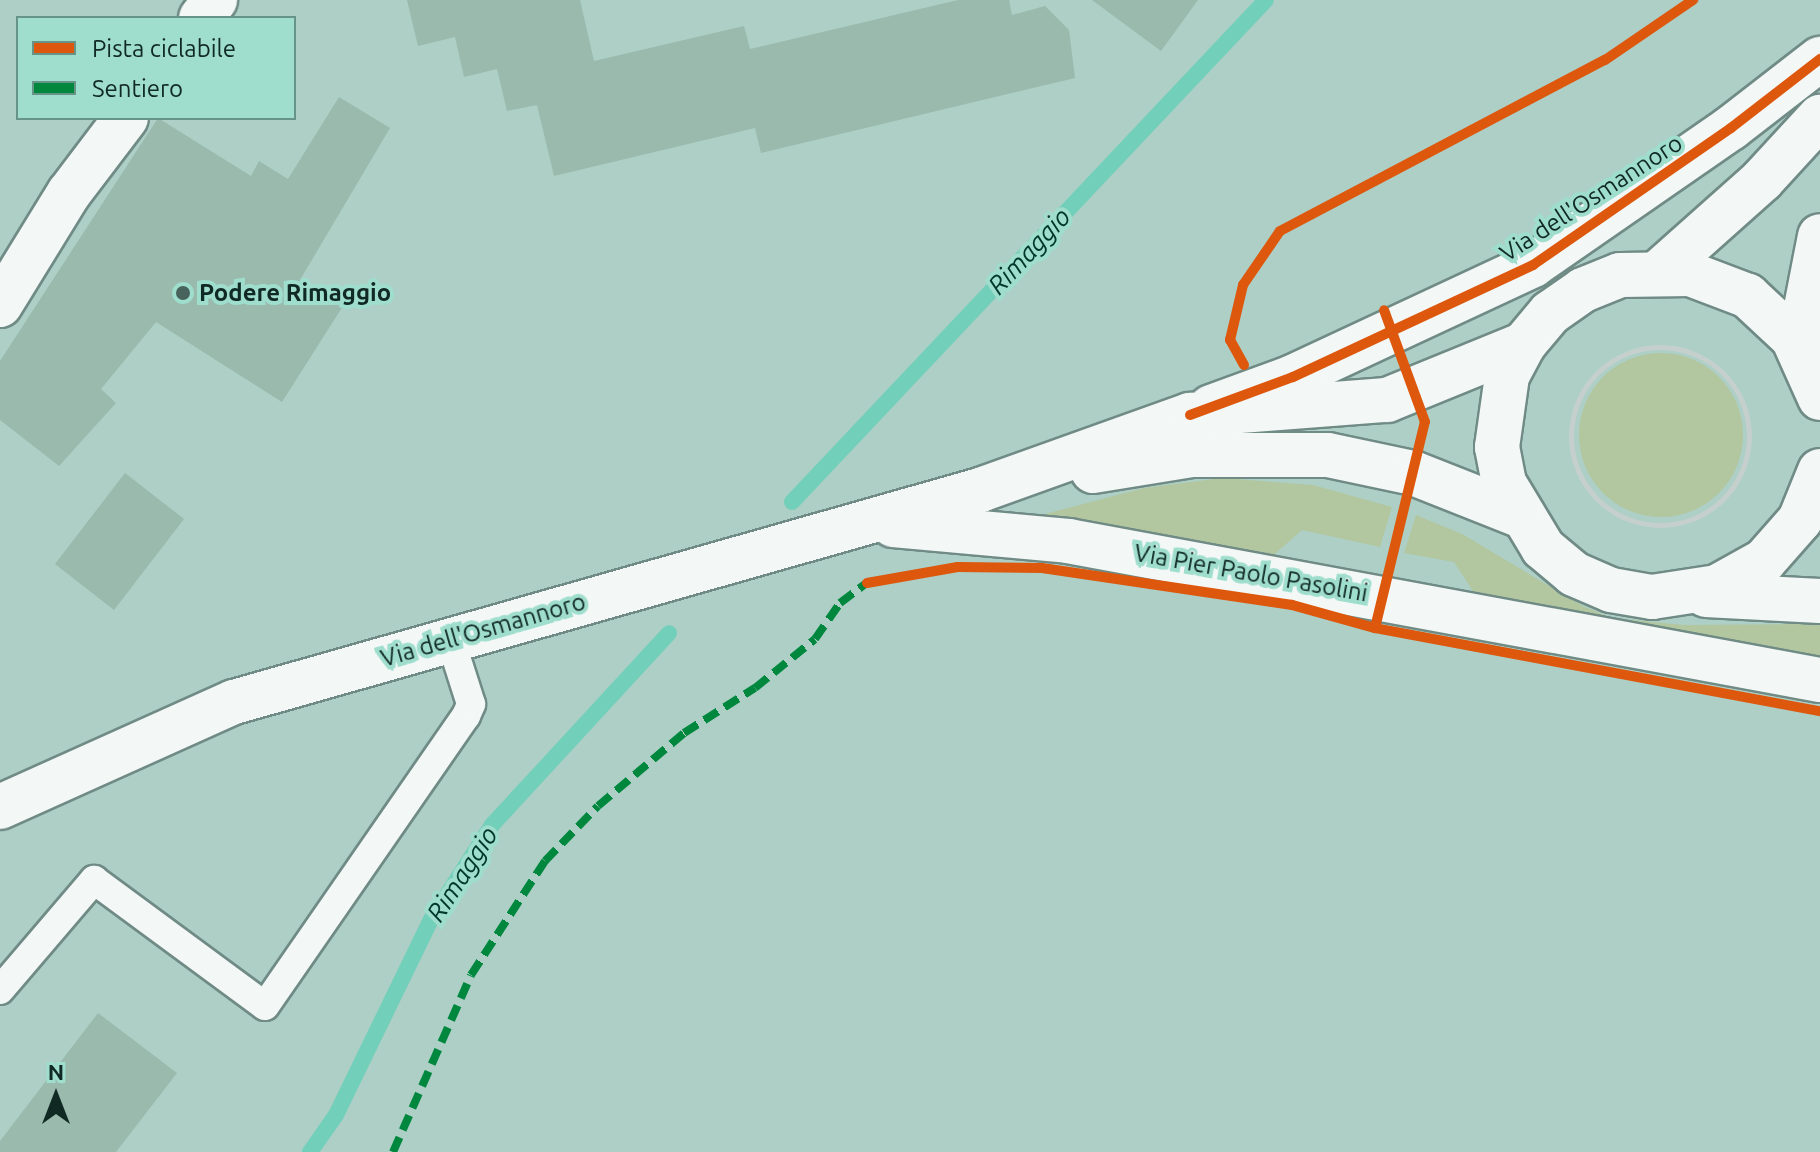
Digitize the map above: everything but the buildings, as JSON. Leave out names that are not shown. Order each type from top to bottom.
[{"type":"main road","points":[[203,16],[215,0]]},
{"type":"main road","name":"Via dell'Osmannoro","points":[[0,807],[234,702],[450,638],[980,490],[1293,377],[1533,265],[1731,128],[1820,59]]},
{"type":"main road","points":[[1660,271],[1762,180],[1820,117]]},
{"type":"main road","points":[[0,305],[69,193],[124,120]]},
{"type":"main road","name":"Via dell'Osmannoro","points":[[1814,381],[1806,308],[1820,236]]},
{"type":"main road","name":"Via dell'Osmannoro","points":[[1814,381],[1793,338],[1748,296],[1720,282],[1660,271],[1620,275],[1583,290],[1550,313],[1524,344],[1507,376],[1497,447],[1504,483],[1519,515],[1543,548],[1574,574],[1611,590],[1652,597],[1691,595],[1742,576],[1764,561],[1800,520],[1820,471]]},
{"type":"main road","name":"Via dell'Osmannoro","points":[[1190,415],[1387,400],[1524,344]]},
{"type":"main road","name":"Via dell'Osmannoro","points":[[980,490],[1192,455],[1328,455],[1413,473],[1519,515]]},
{"type":"main road","name":"Via Pier Paolo Pasolini","points":[[867,522],[1068,541],[1820,680]]},
{"type":"main road","points":[[1691,595],[1820,601]]},
{"type":"lane","points":[[0,990],[94,880],[265,1006],[466,716],[471,704],[450,638]]},
{"type":"path","points":[[1643,347],[1674,347],[1701,356],[1724,373],[1740,395],[1749,422],[1749,450],[1740,477],[1724,499],[1701,515],[1672,525],[1641,523],[1612,512],[1589,492],[1573,450],[1576,404],[1591,378],[1615,359],[1643,347]]},
{"type":"green space","points":[[1661,353],[1692,360],[1719,377],[1736,404],[1743,435],[1736,466],[1719,493],[1692,510],[1661,517],[1630,510],[1603,493],[1586,466],[1579,435],[1586,404],[1603,377],[1630,360]]},
{"type":"green space","points":[[1222,478],[1313,485],[1392,507],[1380,547],[1302,530],[1267,561],[1047,522],[1045,514],[1144,488]]},
{"type":"green space","points":[[1416,515],[1462,534],[1583,606],[1612,618],[1684,625],[1820,624],[1820,664],[1478,599],[1454,562],[1404,553]]},
{"type":"waterway","name":"Rimaggio","points":[[792,502],[1266,0]]},
{"type":"waterway","name":"Rimaggio","points":[[310,1152],[336,1115],[430,921],[492,825],[669,633]]},
{"type":"marked path","points":[[393,1152],[471,975],[545,861],[598,806],[684,733],[755,688],[815,639],[840,603],[867,583]]},
{"type":"cycle path","points":[[1244,365],[1230,340],[1243,285],[1280,231],[1605,60],[1693,0]]},
{"type":"cycle path","points":[[1190,415],[1293,377],[1533,265],[1731,128],[1820,59]]},
{"type":"cycle path","points":[[1375,628],[1425,422],[1384,310]]},
{"type":"cycle path","points":[[867,583],[958,567],[1042,568],[1292,605],[1375,628],[1820,711]]},
{"type":"place","name":"Podere Rimaggio","points":[[183,293]]}]
